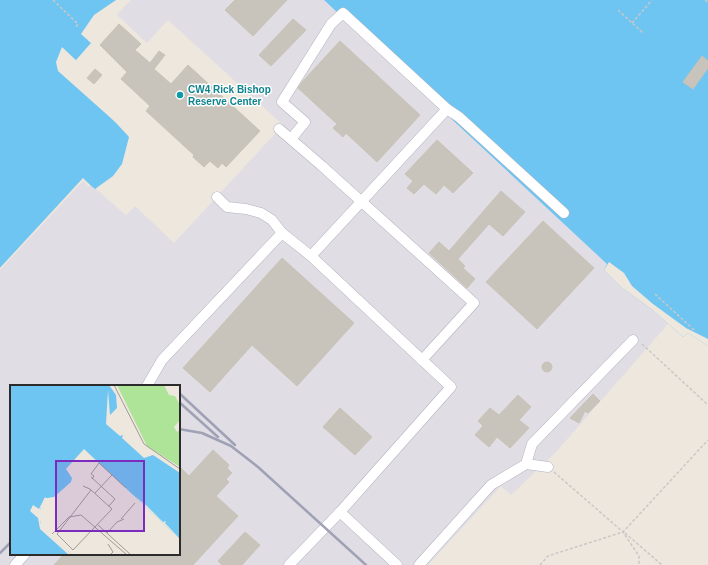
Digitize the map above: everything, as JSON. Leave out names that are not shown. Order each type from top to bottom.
[{"type":"street","points":[[291,139],[305,122],[282,102],[331,24],[343,13],[447,109],[459,117],[564,213]]},
{"type":"street","points":[[311,256],[447,109]]},
{"type":"street","points":[[280,129],[474,303],[422,360]]},
{"type":"street","points":[[217,197],[227,206],[261,213],[272,220],[282,232],[311,256],[451,387],[340,512],[289,565]]},
{"type":"street","points":[[148,385],[162,360],[282,232]]},
{"type":"street","points":[[526,464],[532,444],[633,340]]},
{"type":"street","points":[[419,565],[491,485],[526,464],[548,467]]},
{"type":"street","points":[[340,512],[397,565]]},
{"type":"street","points":[[15,565],[23,555]]},
{"type":"path","points":[[53,0],[78,24],[75,28]]},
{"type":"path","points":[[632,23],[652,0]]},
{"type":"path","points":[[618,10],[643,33]]},
{"type":"path","points":[[655,294],[694,330]]},
{"type":"path","points":[[633,340],[637,339],[708,405]]},
{"type":"path","points":[[540,565],[548,556],[623,532],[708,440]]},
{"type":"path","points":[[548,467],[662,565]]},
{"type":"path","points":[[623,532],[639,556],[639,565]]},
{"type":"shaded area","points":[[129,0],[362,0],[654,311],[668,324],[555,453],[511,495],[501,486],[428,565],[0,565],[0,268],[83,178],[126,215],[135,206],[174,243],[283,125],[168,20],[147,43],[115,13]]},
{"type":"water","points":[[0,0],[129,0],[88,40],[91,43],[76,60],[79,69],[71,74],[129,137],[122,164],[113,176],[95,189],[83,179],[0,268]]},
{"type":"water","points":[[324,0],[708,0],[708,346],[688,333],[683,337],[654,311],[621,287],[604,270],[607,264]]},
{"type":"pier","points":[[116,0],[131,0],[90,42],[81,34],[94,15]]},
{"type":"pier","points":[[62,47],[79,63],[81,69],[74,74],[82,84],[104,99],[131,136],[58,71],[56,62]]},
{"type":"pier","points":[[83,178],[90,185],[89,187],[83,181],[0,270],[0,268]]},
{"type":"pier","points":[[609,262],[624,273],[632,286],[653,304],[686,328],[708,339],[708,346],[688,333],[683,337],[654,311],[621,287],[604,270]]},
{"type":"building","points":[[235,0],[287,0],[253,36],[225,10]]},
{"type":"building","points":[[293,19],[306,30],[271,66],[259,55]]},
{"type":"building","name":"CW4 Rick Bishop Reserve Center","points":[[119,24],[141,44],[135,50],[150,63],[159,51],[165,55],[154,69],[171,84],[188,65],[260,131],[226,167],[222,163],[218,168],[210,161],[204,167],[193,157],[194,155],[146,111],[150,106],[121,79],[127,72],[100,45]]},
{"type":"building","points":[[340,41],[420,115],[377,162],[346,133],[343,137],[333,128],[337,124],[298,88]]},
{"type":"building","points":[[702,56],[708,61],[708,68],[693,89],[683,82]]},
{"type":"building","points":[[95,69],[102,75],[94,84],[87,78]]},
{"type":"building","points":[[437,140],[473,173],[453,193],[444,185],[436,194],[424,184],[414,194],[407,188],[413,181],[405,174]]},
{"type":"building","points":[[501,191],[525,212],[503,236],[489,224],[458,259],[465,266],[463,268],[475,279],[467,288],[429,253],[439,242],[449,251]]},
{"type":"building","points":[[543,221],[594,268],[537,329],[486,282]]},
{"type":"building","points":[[282,258],[354,323],[297,386],[252,345],[210,392],[183,368]]},
{"type":"building","points":[[545,362],[549,362],[551,363],[551,371],[545,372],[542,369],[542,365]]},
{"type":"building","points":[[593,394],[600,401],[588,413],[585,411],[579,423],[570,418]]},
{"type":"building","points":[[518,395],[531,407],[519,420],[529,428],[510,448],[497,437],[489,447],[475,435],[483,426],[478,421],[490,408],[499,415]]},
{"type":"building","points":[[340,408],[372,437],[355,455],[323,427]]},
{"type":"building","points":[[213,450],[229,465],[227,468],[232,473],[226,479],[229,482],[216,496],[238,516],[193,565],[54,565],[63,555],[180,555],[180,467],[189,476]]},
{"type":"building","points":[[245,532],[260,545],[242,565],[222,565],[218,561]]},
{"type":"railway","points":[[180,394],[235,445]]},
{"type":"railway","points":[[180,403],[218,437]]},
{"type":"railway","points":[[180,429],[202,433],[231,446],[258,467],[366,565]]},
{"type":"railway","points":[[0,553],[10,543]]},
{"type":"place","name":"CW4 Rick Bishop Reserve Center","points":[[180,95]]}]
